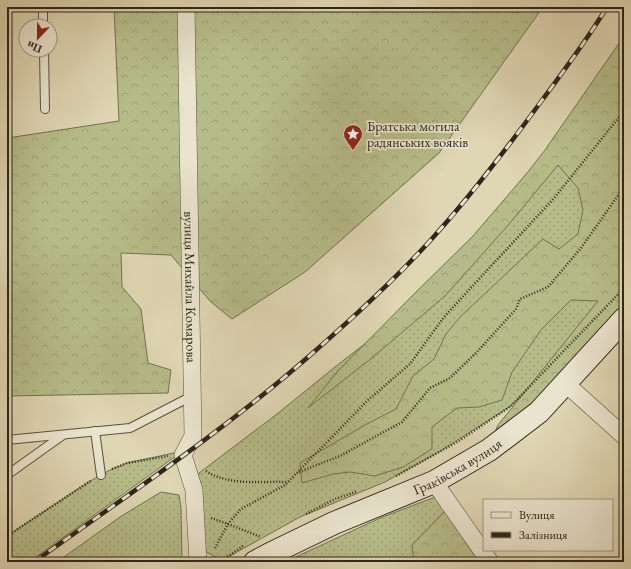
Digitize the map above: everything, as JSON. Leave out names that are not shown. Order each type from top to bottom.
[{"type":"street","name":"вулиця Михайла Комарова","points":[[183,455],[193,436],[186,7]]},
{"type":"street","name":"Граківська вулиця","points":[[252,553],[270,554],[334,523],[434,482],[490,450],[539,412],[624,319]]},
{"type":"street","points":[[566,384],[624,436]]},
{"type":"street","points":[[183,455],[194,490],[194,514],[198,562]]},
{"type":"street","points":[[434,482],[490,562]]},
{"type":"lane","points":[[43,7],[44,18]]},
{"type":"lane","points":[[44,58],[45,109]]},
{"type":"lane","points":[[7,440],[130,428],[193,396]]},
{"type":"lane","points":[[95,431],[101,475]]},
{"type":"lane","points":[[7,476],[64,434]]},
{"type":"path","points":[[214,549],[228,524],[240,509],[284,485],[368,400],[410,364],[444,317],[555,197],[624,111]]},
{"type":"path","points":[[297,473],[340,456],[402,422],[430,388],[450,378],[477,352],[516,309],[520,299],[548,287],[581,248],[624,187]]},
{"type":"path","points":[[391,478],[459,441],[511,406],[624,288]]},
{"type":"path","points":[[183,455],[211,475],[232,481],[287,482]]},
{"type":"path","points":[[300,517],[335,499],[364,489]]},
{"type":"path","points":[[194,514],[228,524],[261,537]]},
{"type":"path","points":[[254,540],[267,534]]},
{"type":"path","points":[[220,562],[252,553]]},
{"type":"green space","points":[[114,7],[543,7],[439,153],[305,272],[232,319],[210,301],[171,255],[121,253],[122,287],[141,309],[148,363],[171,370],[168,393],[7,396],[7,140],[14,137],[119,121]]},
{"type":"green space","points":[[624,36],[624,311],[609,329],[489,446],[498,425],[598,301],[571,300],[541,330],[512,372],[502,400],[479,407],[457,408],[432,427],[432,449],[403,467],[375,476],[350,472],[333,474],[302,483],[300,463],[365,425],[396,409],[413,376],[434,359],[446,334],[460,317],[543,239],[559,249],[578,234],[583,210],[578,188],[558,165],[510,223],[445,296],[373,357],[308,408],[337,372],[473,236],[527,173],[545,150]]},
{"type":"green space","points":[[624,153],[596,317],[511,406],[442,450],[385,482],[300,517],[228,557],[217,558],[200,548],[196,487],[199,473],[277,414],[415,305],[558,165]]},
{"type":"green space","points":[[183,451],[29,562],[7,562],[7,536],[87,483],[108,471],[127,463]]},
{"type":"green space","points":[[161,492],[179,495],[181,508],[182,562],[57,562],[120,517]]},
{"type":"green space","points":[[443,494],[451,506],[416,562],[285,562],[380,518]]},
{"type":"green space","points":[[449,507],[485,562],[414,562],[412,545]]},
{"type":"railway","points":[[34,562],[178,460],[248,407],[315,351],[388,284],[429,242],[514,139],[566,68],[607,7]]},
{"type":"place","name":"Братська могила радянських вояків","points":[[353,151]]}]
